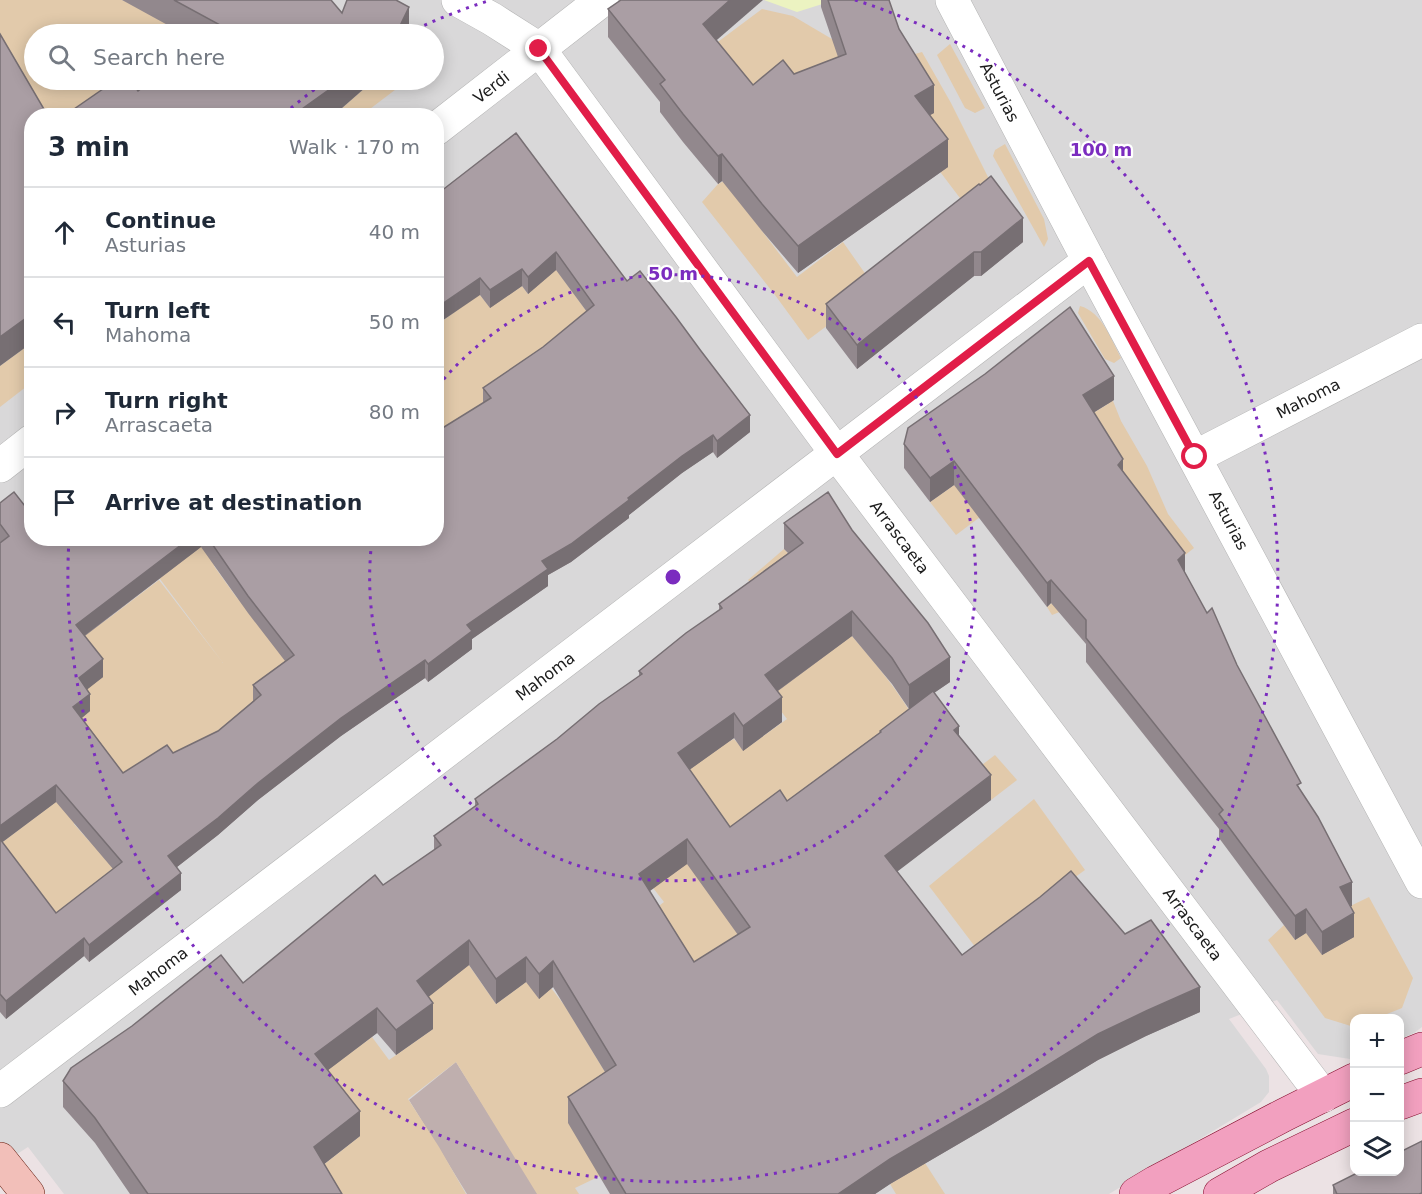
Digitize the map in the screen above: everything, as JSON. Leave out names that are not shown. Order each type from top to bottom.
[{"type":"main road","points":[[1404,1056],[1422,1049]]},
{"type":"main road","points":[[1136,1194],[1195,1161],[1350,1082]]},
{"type":"main road","points":[[1404,1102],[1422,1095]]},
{"type":"main road","points":[[1220,1194],[1269,1166],[1350,1127]]},
{"type":"street","name":"Arrascaeta","points":[[458,0],[539,49],[837,454],[1323,1096]]},
{"type":"street","name":"Verdi","points":[[444,123],[602,0]]},
{"type":"street","name":"Asturias","points":[[952,0],[1089,261],[1422,882]]},
{"type":"street","name":"Mahoma","points":[[0,1091],[1089,261]]},
{"type":"street","name":"Mahoma","points":[[1195,457],[1422,340]]},
{"type":"street","points":[[0,466],[24,447]]},
{"type":"street","points":[[0,1159],[28,1194]]},
{"type":"shaded area","points":[[0,0],[1422,0],[1422,1027],[1404,1037],[1404,1014],[1350,1014],[1350,1059],[1318,1054],[1277,1000],[1229,1019],[1266,1069],[1269,1076],[1269,1092],[1261,1102],[1109,1194],[64,1194],[28,1147],[0,1165]]},
{"type":"shaded area","points":[[0,0],[122,0],[183,24],[24,24],[24,90],[166,90],[124,108],[27,108],[0,63]]},
{"type":"shaded area","points":[[762,9],[793,16],[832,39],[908,56],[922,52],[951,103],[997,195],[972,214],[938,169],[743,121],[695,59]]},
{"type":"shaded area","points":[[950,44],[985,108],[975,113],[965,108],[937,55]]},
{"type":"shaded area","points":[[363,90],[395,90],[371,108],[342,108]]},
{"type":"shaded area","points":[[1005,144],[1044,219],[1048,239],[1044,247],[993,156],[995,150]]},
{"type":"shaded area","points":[[724,181],[797,277],[843,242],[876,289],[808,340],[702,202],[718,184]]},
{"type":"shaded area","points":[[550,261],[587,312],[597,304],[444,438],[444,320],[479,294],[490,307],[522,286],[528,294]]},
{"type":"shaded area","points":[[1080,306],[1094,314],[1105,327],[1121,358],[1114,363],[1105,359],[1078,313]]},
{"type":"shaded area","points":[[24,348],[24,388],[0,407],[0,366]]},
{"type":"shaded area","points":[[1111,396],[1121,421],[1147,466],[1168,514],[1194,548],[1170,567],[1052,615],[1047,607],[1096,567],[1054,437],[1108,404],[1107,398]]},
{"type":"shaded area","points":[[957,483],[980,517],[956,535],[930,502]]},
{"type":"shaded area","points":[[202,546],[222,556],[214,566],[237,598],[305,633],[261,712],[124,790],[6,689],[109,618],[159,580],[223,663],[136,547]]},
{"type":"shaded area","points":[[784,549],[803,568],[762,598],[748,580]]},
{"type":"shaded area","points":[[851,635],[882,671],[909,710],[743,942],[696,986],[625,932],[664,902],[584,799],[734,739],[744,750],[787,719],[762,686],[782,687]]},
{"type":"shaded area","points":[[995,755],[1017,780],[991,800],[970,774]]},
{"type":"shaded area","points":[[82,782],[74,824],[89,841],[143,863],[18,960],[0,844]]},
{"type":"shaded area","points":[[1034,799],[1085,870],[976,948],[929,886]]},
{"type":"shaded area","points":[[1369,897],[1413,978],[1402,1008],[1387,1014],[1350,1014],[1350,1026],[1325,1018],[1268,940],[1284,925],[1295,940],[1340,911]]},
{"type":"shaded area","points":[[457,948],[496,1004],[526,982],[551,988],[565,1006],[616,1090],[600,1176],[575,1188],[579,1194],[537,1194],[456,1062],[408,1099],[466,1194],[302,1194],[303,1181],[360,1136],[329,1097],[278,1071],[330,1068],[372,1037],[389,1060],[433,1029],[417,1006]]},
{"type":"shaded area","points":[[456,1062],[539,1194],[467,1194],[409,1100]]},
{"type":"shaded area","points":[[925,1163],[945,1194],[896,1194],[890,1184]]},
{"type":"green space","points":[[764,0],[835,0],[797,12]]},
{"type":"building","points":[[174,0],[331,0],[342,13],[347,0],[396,0],[409,7],[401,24],[218,24]]},
{"type":"building","points":[[621,0],[730,0],[703,24],[753,85],[783,60],[794,74],[846,54],[828,0],[889,0],[899,29],[934,85],[915,96],[948,139],[798,246],[722,154],[718,156],[660,84],[665,80],[608,9]]},
{"type":"building","points":[[0,34],[24,75],[24,90],[33,90],[43,108],[24,108],[24,319],[0,337]]},
{"type":"building","points":[[102,90],[328,90],[303,108],[76,108]]},
{"type":"building","points":[[516,133],[627,281],[640,271],[750,415],[717,441],[713,435],[682,456],[571,544],[542,561],[548,569],[467,625],[472,631],[428,664],[425,660],[341,718],[258,783],[218,818],[168,856],[181,873],[89,945],[84,938],[6,1001],[0,994],[0,839],[56,913],[122,862],[56,785],[0,826],[0,543],[9,536],[0,524],[0,503],[14,492],[24,505],[24,546],[180,546],[76,625],[103,659],[79,678],[90,694],[73,707],[123,773],[167,745],[173,753],[218,731],[261,695],[253,685],[294,655],[248,596],[214,546],[444,546],[444,427],[491,398],[483,388],[543,347],[594,305],[556,252],[528,277],[522,269],[490,290],[480,278],[444,303],[444,189]]},
{"type":"building","points":[[991,176],[1023,218],[981,252],[974,252],[857,345],[826,304]]},
{"type":"building","points":[[1070,307],[1114,376],[1083,395],[1123,459],[1118,465],[1185,553],[1178,560],[1207,613],[1212,608],[1237,665],[1301,783],[1297,785],[1318,817],[1352,882],[1340,887],[1354,913],[1322,932],[1306,909],[1295,916],[1219,814],[1223,810],[1086,638],[1086,620],[1051,580],[1047,583],[954,461],[930,478],[904,444],[908,428],[985,374]]},
{"type":"building","points":[[828,492],[852,530],[928,623],[950,657],[909,685],[892,658],[852,611],[765,675],[782,697],[743,726],[734,713],[678,753],[730,827],[780,790],[787,801],[933,691],[959,726],[954,730],[991,775],[885,856],[962,955],[1071,871],[1125,934],[1151,920],[1200,987],[1098,1034],[890,1159],[838,1194],[626,1194],[568,1097],[616,1065],[553,961],[539,974],[526,957],[496,979],[469,940],[417,981],[433,1003],[396,1030],[377,1008],[315,1054],[360,1111],[314,1147],[342,1194],[148,1194],[95,1118],[63,1081],[71,1068],[132,1026],[221,955],[243,983],[375,875],[383,885],[441,845],[434,836],[478,804],[475,799],[642,674],[639,671],[686,633],[722,608],[719,604],[803,543],[784,523]],"holes":[[[687,839],[750,927],[694,962],[639,874]]]},
{"type":"building","points":[[1422,1141],[1422,1193],[1337,1194],[1333,1185],[1351,1176],[1404,1176],[1404,1150]]},
{"type":"route","points":[[539,49],[837,454],[1089,261],[1195,457]]}]
